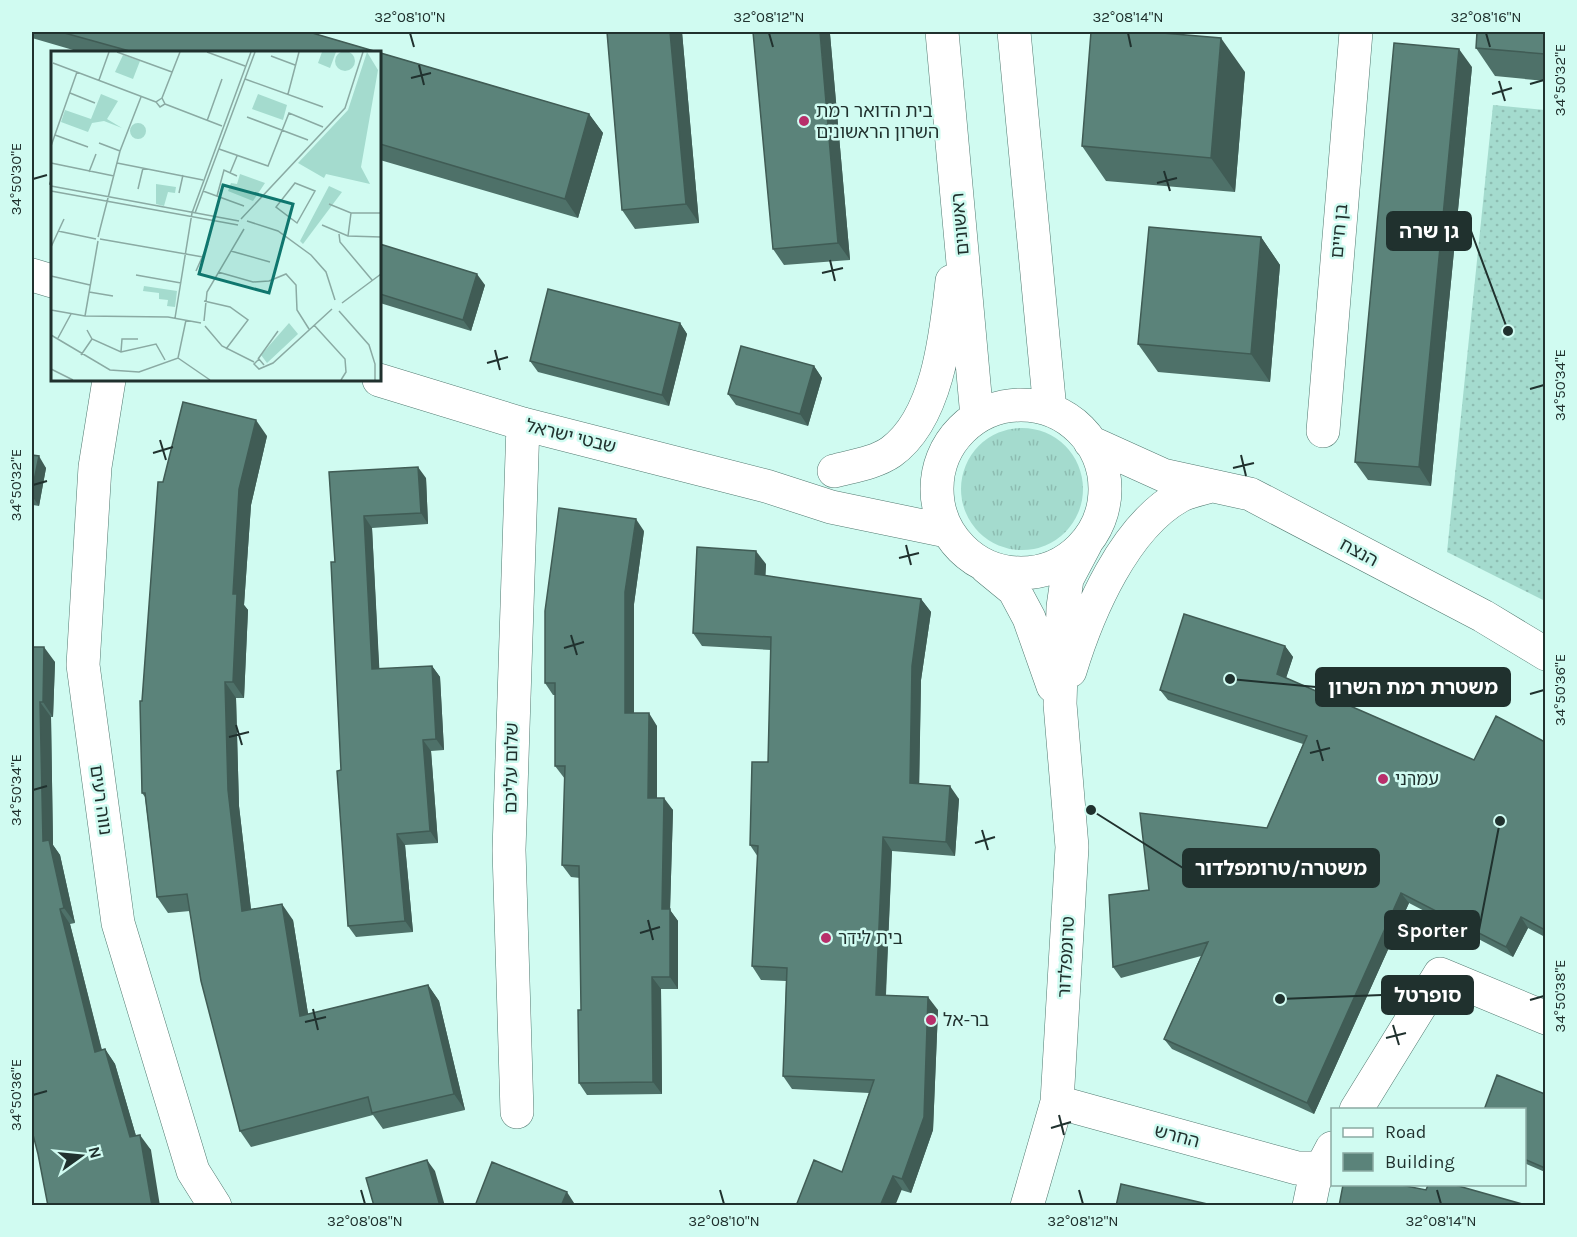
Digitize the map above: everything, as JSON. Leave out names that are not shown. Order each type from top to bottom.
[{"type":"street","name":"ראשונים","points":[[942,32],[977,417]]},
{"type":"street","points":[[1014,32],[1050,410]]},
{"type":"street","name":"בן חיים","points":[[1323,431],[1356,32]]},
{"type":"street","points":[[834,471],[870,462],[890,452],[917,423],[931,396],[948,316],[959,214]]},
{"type":"street","points":[[32,275],[51,281]]},
{"type":"street","name":"נווה רעים","points":[[109,381],[95,467],[83,664],[118,923],[193,1171],[215,1206]]},
{"type":"street","name":"שבטי ישראל","points":[[381,381],[523,424],[766,486],[831,507],[947,531]]},
{"type":"street","points":[[1022,405],[1050,410],[1070,420],[1090,442],[1102,468],[1105,497],[1100,517],[1086,543],[1064,562],[1036,572],[1011,573],[982,565],[959,547],[947,531],[938,503],[941,462],[947,447],[977,417],[993,410],[1022,405]]},
{"type":"street","name":"שלום עליכם","points":[[517,1112],[509,850],[523,424]]},
{"type":"street","name":"הנצח","points":[[1090,442],[1163,475],[1250,494],[1483,616],[1545,654]]},
{"type":"street","name":"שבטי ישראל","points":[[766,486],[834,471],[881,468],[914,461],[947,447]]},
{"type":"street","points":[[1105,497],[1163,475]]},
{"type":"street","points":[[1060,705],[1075,656],[1103,586],[1128,545],[1148,523],[1180,495],[1210,486]]},
{"type":"street","name":"טרומפלדור","points":[[1027,1206],[1057,1102],[1072,847],[1060,705],[1063,608],[1067,579],[1086,543]]},
{"type":"street","name":"טרומפלדור","points":[[982,565],[1014,590],[1029,618],[1060,705]]},
{"type":"street","points":[[1357,1108],[1440,974],[1545,1018]]},
{"type":"street","name":"החרש","points":[[1057,1102],[1315,1175]]},
{"type":"green space","points":[[1493,105],[1545,110],[1545,601],[1447,552]]},
{"type":"green space","points":[[1022,428],[1045,432],[1065,446],[1079,466],[1083,489],[1079,512],[1065,532],[1045,546],[1022,550],[999,546],[979,532],[965,512],[961,489],[965,466],[979,446],[999,432]]},
{"type":"building","points":[[61,32],[309,32],[374,51],[129,51]]},
{"type":"building","points":[[607,32],[670,32],[686,204],[622,210]]},
{"type":"building","name":"בית הדואר רמת השרון הראשונים","points":[[753,32],[820,32],[838,243],[773,249]]},
{"type":"building","points":[[1091,32],[1151,32],[1221,38],[1211,158],[1082,146]]},
{"type":"building","points":[[1477,32],[1545,32],[1545,54],[1476,48]]},
{"type":"building","points":[[1394,43],[1459,49],[1419,467],[1355,462]]},
{"type":"building","points":[[381,53],[589,114],[565,199],[381,144]]},
{"type":"building","points":[[1149,227],[1261,237],[1251,354],[1138,344]]},
{"type":"building","points":[[381,244],[477,274],[463,320],[381,294]]},
{"type":"building","points":[[548,289],[680,323],[662,395],[530,361]]},
{"type":"building","points":[[741,346],[814,366],[800,414],[728,394]]},
{"type":"building","points":[[183,402],[256,420],[239,489],[233,594],[237,594],[233,682],[225,682],[228,790],[242,911],[282,904],[300,1016],[428,985],[454,1094],[372,1113],[368,1097],[240,1131],[201,981],[187,894],[157,897],[145,793],[142,793],[140,701],[142,701],[158,482],[163,482]]},
{"type":"building","points":[[32,455],[39,456],[32,491]]},
{"type":"building","points":[[418,467],[421,513],[364,516],[372,669],[432,666],[436,739],[423,740],[430,831],[397,834],[405,921],[348,926],[337,771],[341,770],[331,562],[335,562],[329,472]]},
{"type":"building","points":[[559,508],[636,519],[625,592],[625,713],[649,713],[648,798],[664,798],[662,909],[670,909],[670,977],[652,977],[653,1082],[579,1083],[578,1010],[581,1010],[579,866],[562,865],[565,766],[555,766],[555,683],[545,683],[545,611]]},
{"type":"building","points":[[697,547],[756,551],[755,574],[921,599],[912,666],[910,783],[950,786],[946,842],[883,837],[876,995],[928,997],[924,1117],[902,1179],[893,1176],[880,1206],[796,1206],[814,1160],[842,1172],[874,1080],[783,1076],[787,968],[752,966],[758,846],[750,845],[752,762],[768,762],[771,637],[693,633]]},
{"type":"building","points":[[1184,614],[1285,646],[1277,674],[1474,760],[1496,716],[1545,742],[1545,930],[1521,917],[1506,947],[1401,893],[1307,1103],[1164,1039],[1208,942],[1113,967],[1109,895],[1149,890],[1140,813],[1267,828],[1307,736],[1160,690]]},
{"type":"building","points":[[32,647],[44,647],[43,702],[40,702],[43,841],[49,840],[64,908],[60,909],[95,1052],[105,1049],[130,1137],[140,1135],[152,1206],[48,1206],[32,1131]]},
{"type":"building","points":[[1497,1075],[1545,1094],[1545,1168],[1526,1160],[1526,1108],[1485,1108]]},
{"type":"building","points":[[427,1160],[440,1206],[374,1206],[366,1178]]},
{"type":"building","points":[[492,1162],[567,1192],[561,1206],[475,1206]]},
{"type":"building","points":[[1121,1184],[1216,1206],[1116,1206]]},
{"type":"building","points":[[1343,1186],[1406,1186],[1426,1190],[1428,1186],[1459,1186],[1529,1206],[1339,1206]]},
{"type":"place","name":"בית הדואר רמת השרון הראשונים","points":[[804,121]]},
{"type":"place","name":"גן שרה","points":[[1508,331]]},
{"type":"place","name":"משטרת רמת השרון","points":[[1230,679]]},
{"type":"place","name":"עמרני","points":[[1383,779]]},
{"type":"place","name":"משטרה/טרומפלדור","points":[[1091,810]]},
{"type":"place","name":"Sporter","points":[[1500,821]]},
{"type":"place","name":"בית לידר","points":[[826,938]]},
{"type":"place","name":"סופרטל","points":[[1280,999]]},
{"type":"place","name":"בר-אל","points":[[931,1020]]}]
